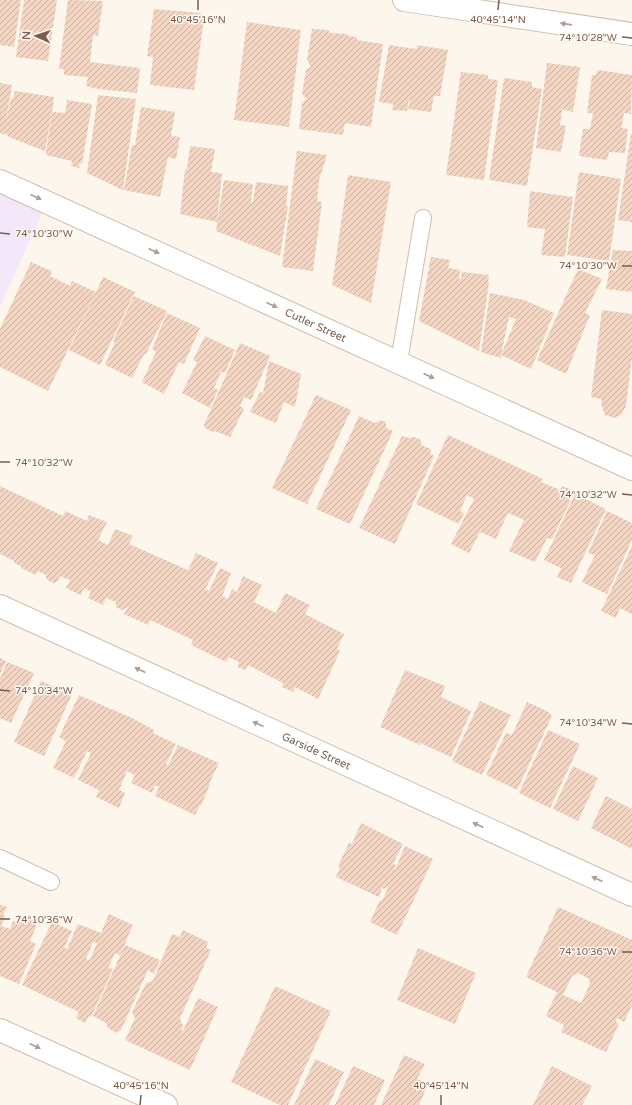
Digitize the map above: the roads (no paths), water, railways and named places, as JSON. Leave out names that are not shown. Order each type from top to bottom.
[{"type":"street","points":[[404,0],[632,34]]},
{"type":"street","name":"Cutler Street","points":[[0,181],[632,469]]},
{"type":"street","name":"Garside Street","points":[[0,606],[632,895]]},
{"type":"street","points":[[0,1030],[166,1105]]},
{"type":"lane","points":[[399,362],[424,218]]},
{"type":"lane","points":[[0,858],[51,882]]}]
